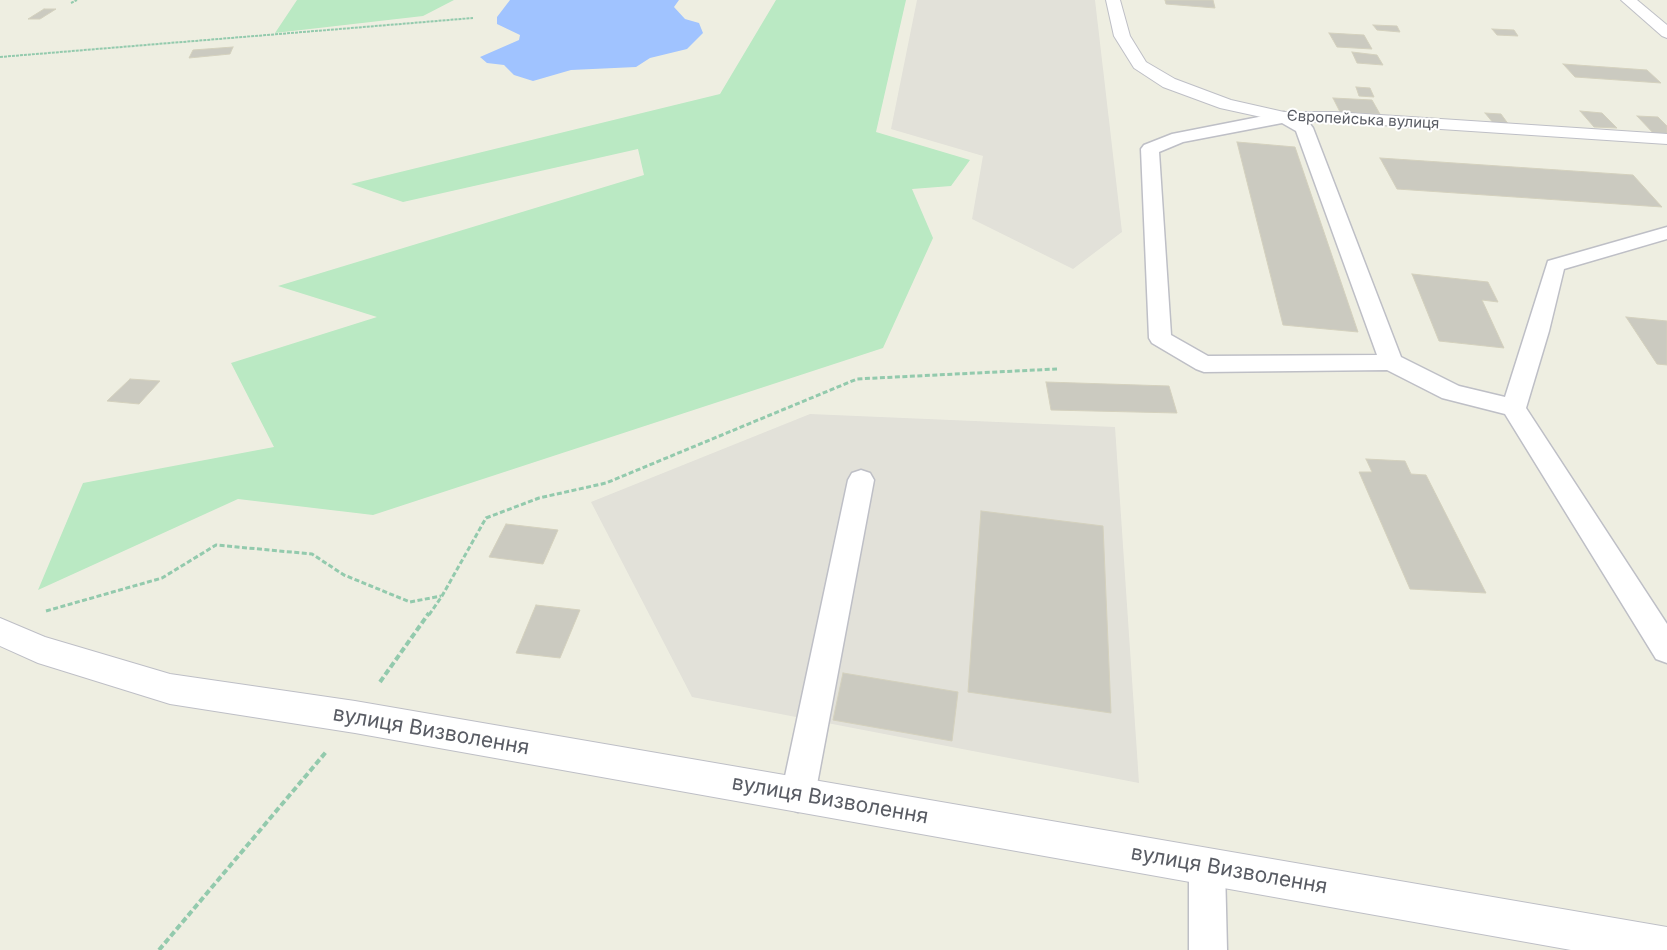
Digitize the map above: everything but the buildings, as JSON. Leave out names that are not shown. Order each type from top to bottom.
[{"type":"street","name":"Європейська вулиця","points":[[1113,0],[1122,36],[1140,65],[1169,83],[1226,104],[1284,117],[1335,117],[1667,139]]},
{"type":"street","points":[[1628,0],[1667,33]]},
{"type":"street","name":"вулиця Визволення","points":[[0,631],[38,649],[170,689],[355,718],[1667,947]]},
{"type":"lane","points":[[1391,362],[1304,128],[1284,117],[1178,138],[1150,149],[1160,338],[1204,364],[1391,362],[1451,392],[1514,408],[1667,650]]},
{"type":"lane","points":[[1514,408],[1538,330],[1555,265],[1667,233]]},
{"type":"lane","points":[[798,795],[861,480]]},
{"type":"lane","points":[[1207,867],[1208,950]]},
{"type":"path","points":[[71,3],[77,0]]},
{"type":"path","points":[[0,57],[191,43],[473,18]]},
{"type":"path","points":[[158,950],[355,718],[442,596],[486,518],[539,498],[606,483],[857,379],[1057,369]]},
{"type":"path","points":[[38,614],[162,578],[216,545],[312,554],[344,575],[410,602],[442,596]]},
{"type":"shaded area","points":[[917,0],[1095,0],[1122,232],[1073,269],[972,219],[983,156],[891,129]]},
{"type":"shaded area","points":[[810,414],[1115,427],[1139,783],[692,697],[591,502]]},
{"type":"green space","points":[[297,0],[454,0],[423,16],[275,33]]},
{"type":"green space","points":[[776,0],[906,0],[876,132],[970,160],[951,186],[912,189],[933,238],[883,348],[373,515],[238,499],[38,590],[83,483],[274,447],[231,363],[377,317],[278,286],[644,175],[638,149],[403,202],[351,184],[720,94]]},
{"type":"water","points":[[510,0],[679,0],[674,7],[685,19],[699,23],[703,33],[687,49],[650,58],[636,67],[571,70],[533,81],[514,75],[504,65],[487,63],[480,57],[519,40],[520,35],[497,24],[497,17]]}]
